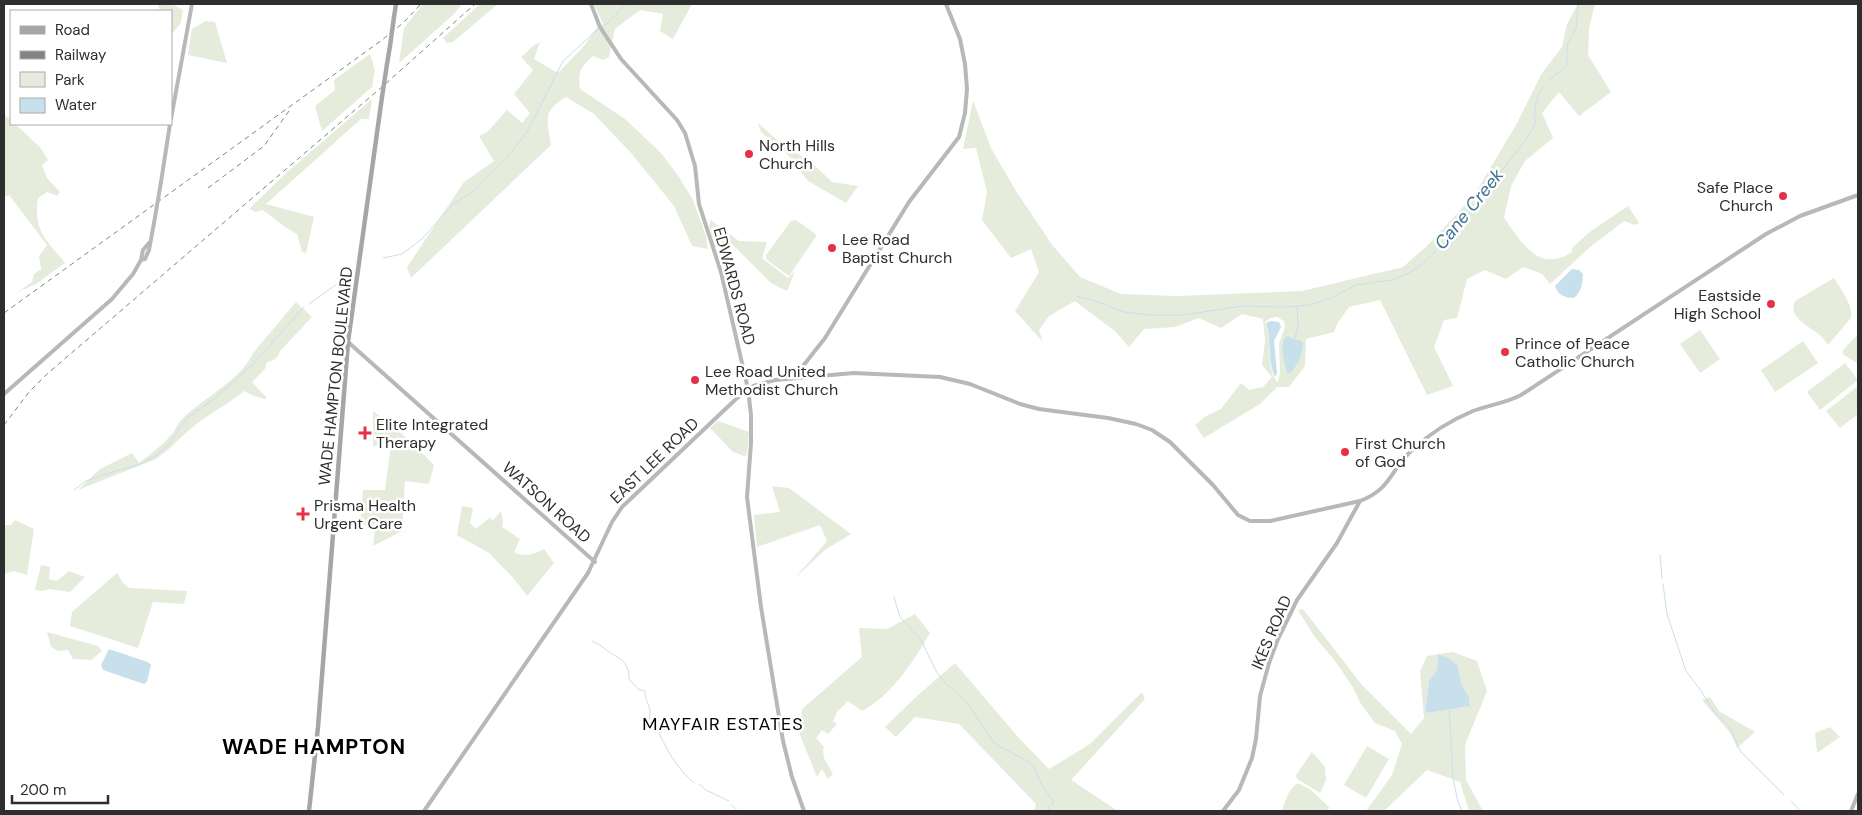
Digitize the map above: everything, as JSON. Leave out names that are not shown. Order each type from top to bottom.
[{"type":"main road","name":"WADE HAMPTON BOULEVARD","points":[[309,811],[318,727],[348,342],[396,4]]},
{"type":"street","points":[[172,114],[192,4]]},
{"type":"street","name":"EDWARDS ROAD","points":[[591,4],[602,28],[621,59],[675,117],[685,133],[695,166],[700,210],[721,272],[748,389],[752,443],[747,497],[761,607],[783,741],[792,778],[804,811]]},
{"type":"street","points":[[802,377],[803,366],[830,330],[909,202],[959,137],[965,113],[966,64],[960,38],[946,4]]},
{"type":"street","points":[[4,394],[112,299],[126,283],[141,260],[143,250],[149,243],[154,222],[170,125]]},
{"type":"street","points":[[1360,501],[1379,492],[1406,456],[1436,432],[1473,411],[1520,395],[1766,234],[1800,216],[1858,195]]},
{"type":"street","name":"WATSON ROAD","points":[[348,342],[595,562]]},
{"type":"street","name":"EAST LEE ROAD","points":[[424,811],[572,599],[595,562],[612,522],[626,502],[748,389],[768,381],[867,373],[940,377],[970,384],[1020,404],[1039,409],[1108,418],[1136,424],[1152,430],[1170,442],[1213,485],[1238,515],[1250,521],[1270,520],[1360,501]]},
{"type":"street","name":"IKES ROAD","points":[[1223,811],[1239,790],[1252,758],[1256,739],[1260,696],[1268,663],[1278,639],[1297,600],[1337,543],[1360,501]]},
{"type":"street","points":[[1851,811],[1858,794]]},
{"type":"green space","points":[[158,4],[172,4],[183,10],[181,23],[172,34],[172,10],[160,10]]},
{"type":"green space","points":[[423,4],[462,4],[453,15],[399,63],[404,28]]},
{"type":"green space","points":[[480,4],[498,4],[453,42],[447,43],[443,38]]},
{"type":"green space","points":[[594,4],[692,4],[673,39],[660,31],[663,14],[640,10],[615,29],[609,57],[603,60],[593,56],[585,64],[581,70],[579,83],[580,89],[625,119],[661,153],[693,200],[706,236],[708,249],[692,246],[674,206],[631,153],[594,114],[566,97],[553,107],[548,117],[551,145],[411,278],[407,267],[464,182],[494,161],[479,136],[487,132],[507,110],[522,123],[530,113],[514,94],[533,70],[521,57],[540,42],[534,59],[558,73],[585,45],[597,27],[603,24]]},
{"type":"green space","points":[[1578,4],[1595,4],[1589,28],[1588,55],[1611,92],[1579,116],[1559,92],[1542,113],[1553,138],[1525,161],[1511,186],[1504,218],[1524,245],[1540,257],[1550,259],[1560,258],[1572,252],[1572,248],[1591,231],[1628,206],[1639,223],[1635,225],[1624,221],[1589,248],[1550,284],[1542,274],[1523,267],[1506,279],[1485,270],[1467,279],[1457,318],[1444,320],[1434,347],[1453,386],[1427,395],[1380,300],[1349,307],[1337,324],[1334,332],[1306,339],[1305,366],[1289,387],[1277,387],[1260,404],[1204,438],[1195,425],[1206,416],[1221,409],[1241,383],[1249,390],[1263,387],[1272,377],[1262,365],[1265,340],[1263,319],[1242,314],[1221,328],[1199,318],[1175,327],[1144,329],[1129,347],[1116,332],[1075,301],[1049,316],[1039,330],[1043,342],[1015,311],[1039,272],[1031,249],[1011,258],[982,220],[987,192],[976,148],[963,149],[973,101],[991,148],[1016,191],[1053,246],[1080,277],[1121,294],[1177,296],[1302,291],[1403,267],[1428,245],[1474,195],[1516,125],[1542,73],[1562,47],[1567,24]],"holes":[[[1277,317],[1284,321],[1285,327],[1279,343],[1280,372],[1278,382],[1272,373],[1268,330],[1265,322],[1270,318]]]},
{"type":"green space","points":[[206,21],[215,22],[227,63],[188,55],[192,29]]},
{"type":"green space","points":[[370,54],[375,70],[372,87],[322,131],[315,106],[335,90],[334,80]]},
{"type":"green space","points":[[372,99],[369,119],[361,119],[266,204],[314,217],[306,253],[302,252],[297,234],[262,210],[256,212],[249,209],[285,174]]},
{"type":"green space","points":[[4,114],[10,120],[10,125],[16,125],[40,147],[48,160],[42,165],[47,178],[60,192],[57,196],[47,192],[38,198],[37,219],[42,234],[65,263],[36,284],[18,292],[32,282],[34,274],[41,269],[39,256],[47,245],[9,195],[4,198]]},
{"type":"green space","points":[[758,123],[776,139],[813,164],[832,182],[858,186],[846,203],[808,181],[787,154],[761,132]]},
{"type":"green space","points":[[711,220],[739,241],[767,242],[762,258],[788,278],[795,271],[787,291],[771,283],[730,242],[715,247],[709,226]]},
{"type":"green space","points":[[796,220],[817,235],[789,276],[766,259],[766,255],[791,221]]},
{"type":"green space","points":[[1834,278],[1848,302],[1851,318],[1828,345],[1820,335],[1797,317],[1793,307],[1795,301]]},
{"type":"green space","points":[[296,302],[312,317],[274,360],[267,362],[265,369],[252,382],[267,398],[254,396],[244,391],[198,423],[156,459],[78,490],[100,469],[132,453],[139,463],[160,446],[190,411],[240,371]]},
{"type":"green space","points":[[1700,330],[1720,359],[1700,373],[1680,344]]},
{"type":"green space","points":[[1858,334],[1858,364],[1843,354],[1843,350]]},
{"type":"green space","points":[[1803,341],[1818,363],[1775,392],[1761,370]]},
{"type":"green space","points":[[1845,363],[1858,380],[1820,410],[1807,392]]},
{"type":"green space","points":[[1858,386],[1858,414],[1840,428],[1826,411]]},
{"type":"green space","points":[[373,411],[407,438],[434,465],[429,484],[405,481],[402,531],[373,546],[375,527],[360,524],[363,490],[385,490],[391,445],[373,446]]},
{"type":"green space","points":[[718,421],[749,432],[747,455],[744,456],[733,452],[710,428]]},
{"type":"green space","points":[[772,486],[789,488],[851,534],[825,550],[794,579],[827,541],[820,525],[757,547],[754,515],[780,512]]},
{"type":"green space","points":[[462,506],[473,508],[470,523],[476,529],[489,518],[493,520],[501,511],[502,527],[520,539],[514,552],[525,555],[544,549],[554,563],[527,596],[515,580],[489,553],[457,535]]},
{"type":"green space","points":[[15,520],[34,529],[27,575],[14,571],[4,574],[4,525],[11,525]]},
{"type":"green space","points":[[41,565],[50,567],[49,579],[57,581],[69,571],[85,577],[70,592],[49,589],[35,590]]},
{"type":"green space","points":[[117,573],[123,583],[129,588],[187,591],[184,604],[153,602],[138,648],[70,626],[72,612]]},
{"type":"green space","points":[[1303,609],[1362,685],[1411,734],[1424,718],[1420,671],[1427,656],[1438,654],[1437,670],[1429,681],[1425,712],[1428,713],[1470,706],[1469,697],[1461,683],[1458,666],[1439,654],[1453,652],[1477,661],[1487,691],[1465,745],[1466,780],[1483,811],[1469,811],[1460,782],[1427,770],[1384,811],[1366,811],[1392,775],[1402,744],[1395,731],[1375,723],[1335,661],[1314,636],[1298,610]]},
{"type":"green space","points":[[915,614],[930,633],[924,644],[901,677],[883,696],[862,711],[848,701],[837,712],[833,721],[837,724],[828,734],[822,730],[816,738],[824,747],[824,758],[833,774],[828,779],[822,769],[817,777],[800,735],[802,709],[862,657],[859,628],[887,629]]},
{"type":"green space","points":[[47,632],[98,646],[102,651],[91,660],[73,659],[68,650],[58,651],[51,647]]},
{"type":"green space","points":[[955,663],[1018,737],[1049,769],[1090,744],[1142,692],[1145,699],[1071,780],[1118,811],[1034,811],[1036,804],[959,724],[915,717],[896,737],[885,727]]},
{"type":"green space","points":[[1710,697],[1719,711],[1755,732],[1737,748],[1731,734],[1702,700]]},
{"type":"green space","points":[[1830,727],[1840,737],[1817,753],[1815,733]]},
{"type":"green space","points":[[1367,746],[1389,759],[1366,798],[1344,785]]},
{"type":"green space","points":[[1312,752],[1325,767],[1326,780],[1320,793],[1297,779],[1296,775]]},
{"type":"green space","points":[[1298,783],[1311,790],[1329,807],[1328,811],[1282,811],[1290,791]]},
{"type":"water","points":[[1572,269],[1579,270],[1583,274],[1581,288],[1574,298],[1562,295],[1555,286]]},
{"type":"water","points":[[1270,321],[1279,322],[1281,327],[1274,341],[1277,373],[1275,377],[1271,364],[1266,323]]},
{"type":"water","points":[[1286,336],[1303,342],[1300,359],[1290,374],[1287,372],[1283,354],[1283,344]]},
{"type":"water","points":[[109,649],[148,662],[151,665],[147,682],[144,684],[103,670],[101,665]]},
{"type":"water","points":[[1438,654],[1450,659],[1458,666],[1461,683],[1469,697],[1470,706],[1425,712],[1429,681],[1437,670]]},
{"type":"waterway","points":[[383,258],[402,254],[422,239],[453,204],[473,192],[506,159],[527,132],[563,61],[596,31],[608,23],[626,4]]},
{"type":"waterway","name":"Cane Creek","points":[[1549,80],[1567,65],[1567,45],[1576,28],[1578,4]]},
{"type":"waterway","name":"Cane Creek","points":[[1076,296],[1124,312],[1150,315],[1184,315],[1242,306],[1284,307],[1310,305],[1331,298],[1356,285],[1391,280],[1405,275],[1419,267],[1453,234],[1527,138],[1535,124],[1538,95],[1543,87]]},
{"type":"waterway","points":[[309,304],[344,279]]},
{"type":"waterway","points":[[74,490],[86,481],[138,465],[157,455],[170,443],[186,419],[214,399],[254,363],[304,307]]},
{"type":"waterway","name":"Cane Creek","points":[[1295,338],[1298,325],[1297,307]]},
{"type":"waterway","points":[[1660,555],[1662,578]]},
{"type":"waterway","points":[[1663,584],[1667,614],[1686,671],[1714,711],[1730,728],[1741,752],[1784,795]]},
{"type":"waterway","points":[[894,597],[900,617],[921,640],[936,671],[946,684],[965,700],[995,744],[1029,762],[1035,769],[1042,786],[1054,802],[1048,807],[1049,811]]},
{"type":"waterway","points":[[592,641],[624,662],[628,669],[629,679],[639,690],[645,691],[650,709],[650,725],[656,727],[677,764],[694,783]]},
{"type":"waterway","points":[[1449,708],[1453,778],[1462,811]]},
{"type":"waterway","points":[[699,784],[706,790],[729,801]]},
{"type":"waterway","points":[[1791,801],[1800,811]]},
{"type":"waterway","points":[[732,805],[737,811]]},
{"type":"railway","points":[[4,313],[382,40],[403,23],[421,4]]},
{"type":"railway","points":[[4,425],[29,392],[47,374],[383,86],[475,4]]},
{"type":"railway","points":[[208,188],[264,146],[289,111]]},
{"type":"place","name":"North Hills Church","points":[[749,154]]},
{"type":"place","name":"Safe Place Church","points":[[1783,196]]},
{"type":"place","name":"Lee Road Baptist Church","points":[[832,248]]},
{"type":"place","name":"Eastside High School","points":[[1771,304]]},
{"type":"place","name":"Prince of Peace Catholic Church","points":[[1505,352]]},
{"type":"place","name":"Lee Road United Methodist Church","points":[[695,380]]},
{"type":"place","name":"Elite Integrated Therapy","points":[[365,433]]},
{"type":"place","name":"First Church of God","points":[[1345,452]]},
{"type":"place","name":"Prisma Health Urgent Care","points":[[303,514]]},
{"type":"district","name":"MAYFAIR ESTATES","points":[[723,724]]},
{"type":"district","name":"WADE HAMPTON","points":[[314,747]]}]
